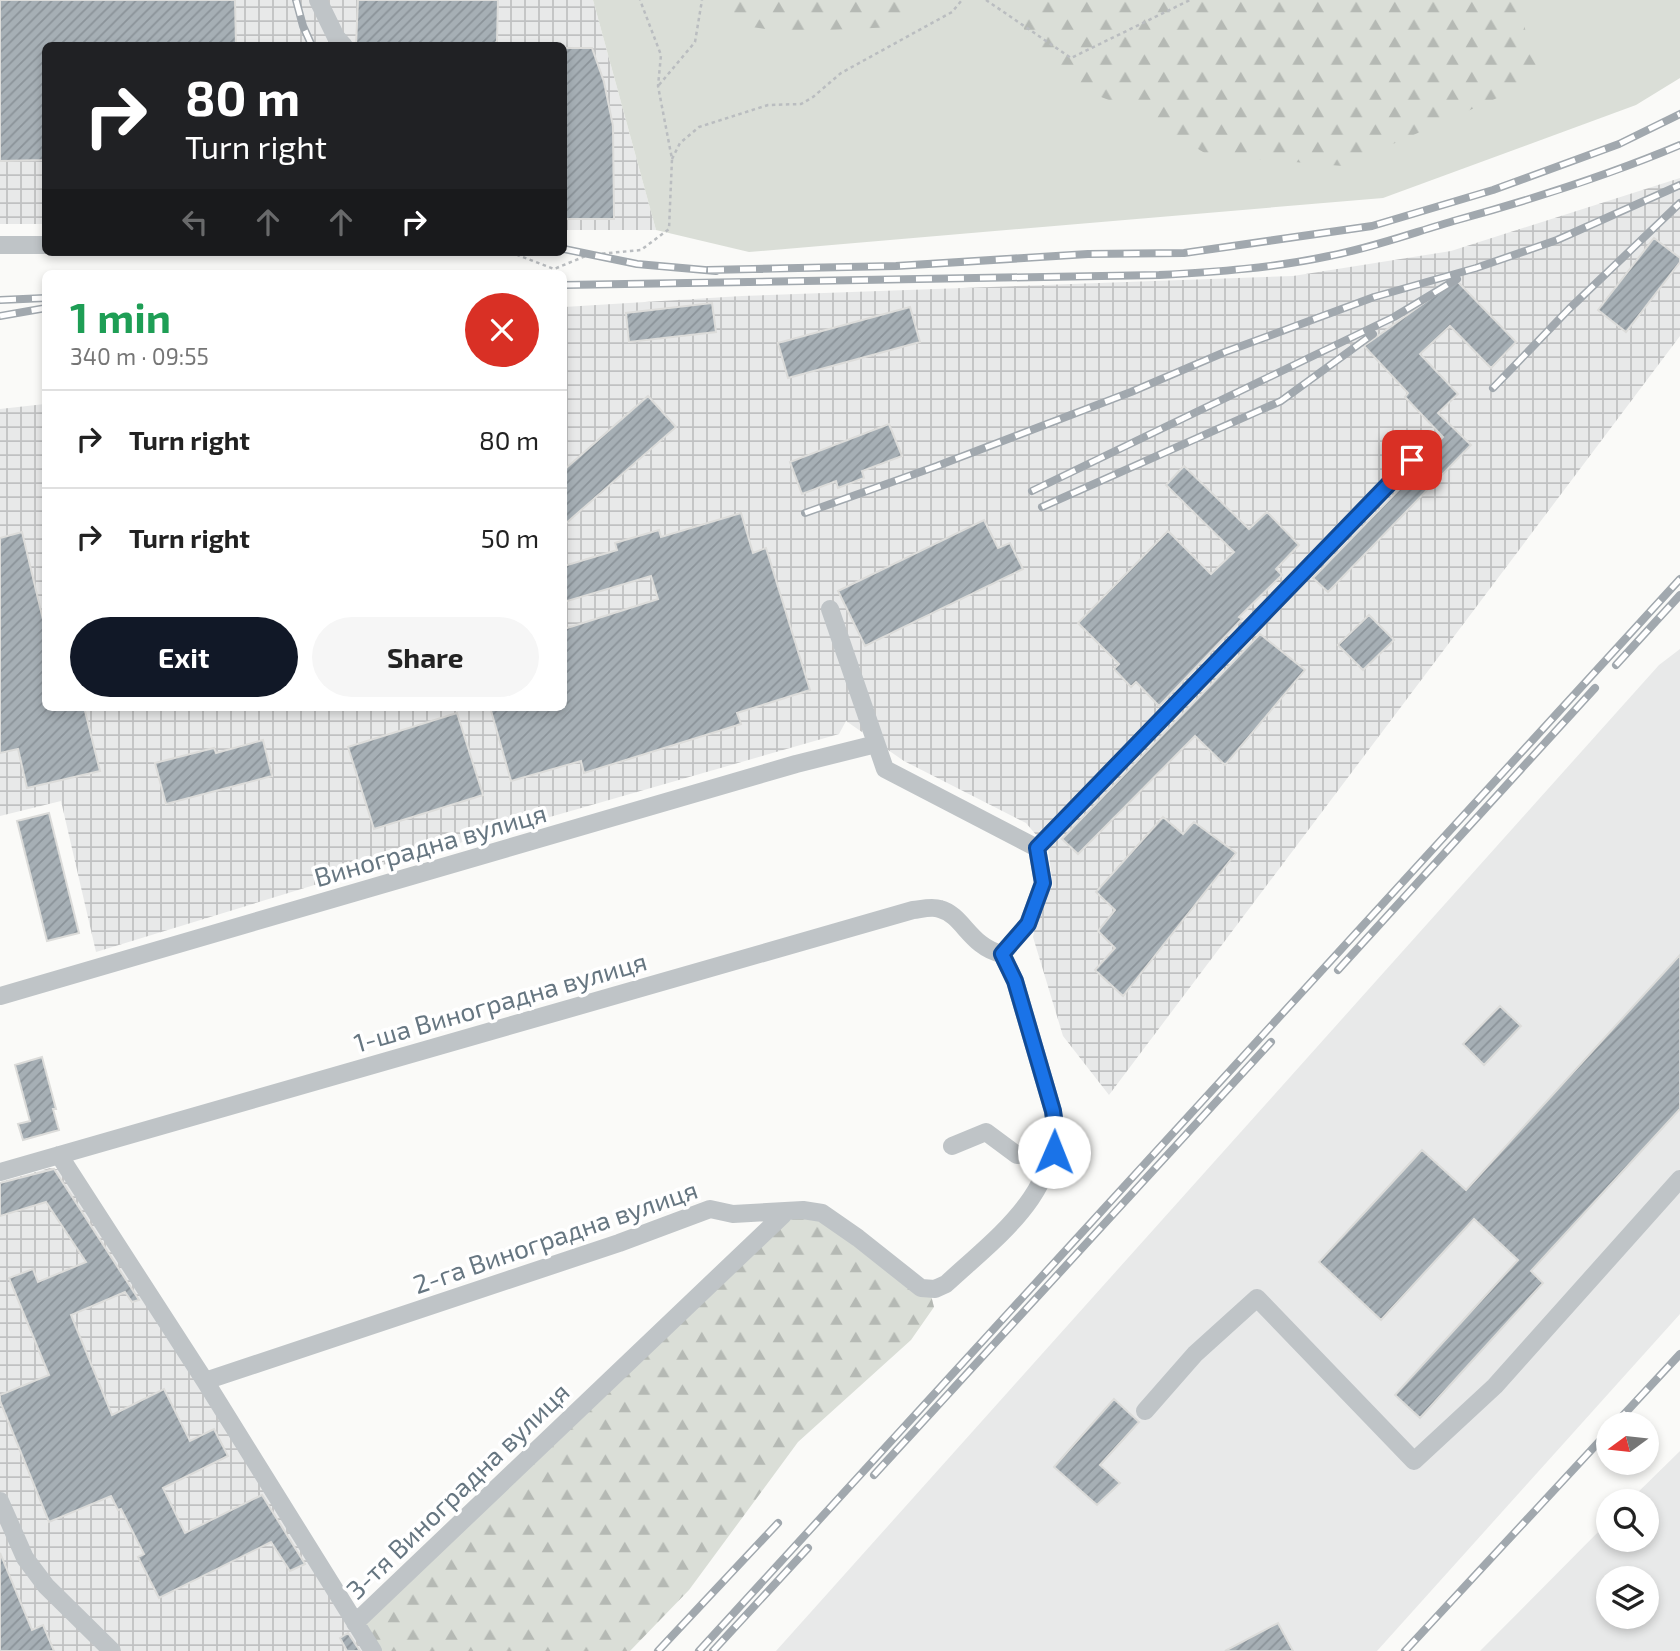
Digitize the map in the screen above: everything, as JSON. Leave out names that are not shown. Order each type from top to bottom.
[{"type":"street","points":[[318,0],[340,42]]},
{"type":"street","points":[[0,245],[42,245]]},
{"type":"street","points":[[1037,848],[1412,460]]},
{"type":"street","points":[[830,610],[885,769],[1037,848]]},
{"type":"street","name":"Виноградна вулиця","points":[[0,996],[796,764],[876,744]]},
{"type":"street","points":[[1002,954],[1028,924],[1043,883],[1037,848]]},
{"type":"street","name":"1-ша Виноградна вулиця","points":[[0,1172],[913,910],[942,909],[988,951],[1002,954]]},
{"type":"street","name":"2-га Виноградна вулиця","points":[[205,1381],[619,1243],[710,1209],[733,1214],[803,1210],[822,1213],[922,1288],[935,1289],[946,1284],[1030,1202],[1044,1178],[1054,1152],[1056,1132],[1053,1111],[1015,981],[1002,954]]},
{"type":"street","points":[[952,1146],[986,1132],[1017,1155],[1054,1152]]},
{"type":"street","name":"3-тя Виноградна вулиця","points":[[59,1154],[205,1381],[355,1623],[783,1216]]},
{"type":"street","points":[[1145,1411],[1195,1354],[1257,1298],[1414,1461],[1495,1386],[1680,1178]]},
{"type":"street","points":[[0,1501],[25,1558],[46,1586],[112,1651]]},
{"type":"street","points":[[355,1623],[373,1651]]},
{"type":"path","points":[[521,256],[555,269],[588,255],[641,250],[669,229],[672,159],[658,86],[661,55],[640,0]]},
{"type":"path","points":[[658,86],[695,42],[702,0]]},
{"type":"path","points":[[672,159],[680,143],[699,127],[768,105],[801,104],[841,73],[952,12],[961,0]]},
{"type":"path","points":[[986,0],[1071,58],[1190,0]]},
{"type":"shaded area","points":[[0,0],[593,0],[656,230],[567,230],[567,42],[42,42],[42,224],[0,224]]},
{"type":"shaded area","points":[[1680,178],[1680,336],[1109,1095],[1063,1036],[1033,937],[1040,902],[1053,886],[1048,849],[1026,823],[904,761],[846,721],[839,734],[334,879],[96,952],[61,801],[0,816],[0,409],[42,404],[42,711],[567,711],[567,307],[742,296],[1293,276],[1451,251]]},
{"type":"shaded area","points":[[1680,649],[1680,1314],[1377,1651],[776,1651],[1659,665]]},
{"type":"shaded area","points":[[50,1168],[62,1170],[369,1651],[0,1651],[0,1182]]},
{"type":"shaded area","points":[[1680,1451],[1680,1651],[1480,1651],[1596,1534],[1596,1552],[1659,1552],[1659,1489],[1641,1489],[1656,1475],[1659,1475],[1659,1472]]},
{"type":"green space","points":[[593,0],[1680,0],[1680,78],[1636,105],[1383,198],[749,252],[656,230]]},
{"type":"green space","points":[[730,0],[910,0],[894,27],[787,32],[738,25]]},
{"type":"green space","points":[[1015,0],[1520,0],[1526,34],[1538,48],[1538,80],[1343,166],[1208,155],[1130,108],[1080,89],[1033,58]]},
{"type":"green space","points":[[824,1211],[931,1295],[934,1307],[911,1340],[798,1442],[689,1590],[630,1651],[373,1651],[355,1623],[783,1215]]},
{"type":"building","points":[[0,0],[235,0],[236,42],[42,42],[42,160],[0,161]]},
{"type":"building","points":[[358,0],[498,0],[496,42],[356,42]]},
{"type":"building","points":[[567,48],[592,48],[604,82],[613,126],[614,219],[567,219]]},
{"type":"building","points":[[1654,238],[1680,258],[1680,262],[1626,332],[1598,310]]},
{"type":"building","points":[[1456,280],[1516,342],[1491,368],[1450,326],[1420,354],[1458,394],[1438,413],[1471,445],[1328,592],[1313,578],[1420,468],[1423,458],[1443,437],[1405,397],[1408,393],[1364,346]]},
{"type":"building","points":[[712,303],[716,332],[629,342],[626,313]]},
{"type":"building","points":[[910,307],[920,342],[788,378],[778,343]]},
{"type":"building","points":[[648,396],[676,427],[567,522],[567,467]]},
{"type":"building","points":[[889,424],[902,456],[862,471],[864,478],[838,488],[836,481],[802,494],[790,462]]},
{"type":"building","points":[[1184,466],[1249,529],[1267,512],[1299,545],[1276,569],[1282,575],[1239,617],[1242,619],[1159,706],[1136,682],[1131,687],[1114,669],[1119,664],[1078,623],[1168,531],[1211,574],[1234,552],[1166,485]]},
{"type":"building","points":[[741,513],[753,553],[766,548],[810,690],[737,713],[741,724],[584,773],[581,761],[511,781],[491,711],[567,711],[567,628],[658,599],[651,576],[567,601],[567,565],[617,550],[615,543],[659,530],[661,537]]},
{"type":"building","points":[[984,520],[998,548],[1010,543],[1023,569],[865,646],[838,591]]},
{"type":"building","points":[[22,532],[42,615],[42,711],[85,711],[100,771],[27,788],[18,749],[0,753],[0,538]]},
{"type":"building","points":[[1369,615],[1394,640],[1363,670],[1338,645]]},
{"type":"building","points":[[1260,634],[1305,670],[1225,765],[1195,736],[1078,854],[1062,839]]},
{"type":"building","points":[[457,713],[483,795],[374,829],[348,747]]},
{"type":"building","points":[[263,740],[272,776],[166,804],[155,763],[214,748],[216,753]]},
{"type":"building","points":[[49,813],[79,933],[47,941],[17,821]]},
{"type":"building","points":[[1163,817],[1183,834],[1194,822],[1236,853],[1123,996],[1095,970],[1115,948],[1098,931],[1115,910],[1096,892]]},
{"type":"building","points":[[1680,955],[1680,1109],[1531,1271],[1543,1283],[1420,1418],[1395,1395],[1518,1260],[1474,1219],[1381,1320],[1319,1262],[1422,1150],[1466,1190]]},
{"type":"building","points":[[1500,1006],[1521,1026],[1484,1065],[1463,1044]]},
{"type":"building","points":[[42,1057],[59,1130],[23,1140],[18,1124],[30,1121],[15,1065]]},
{"type":"building","points":[[54,1169],[139,1300],[132,1302],[125,1292],[71,1315],[112,1415],[164,1389],[190,1441],[214,1429],[228,1456],[163,1488],[185,1533],[262,1495],[305,1564],[290,1571],[271,1542],[159,1598],[138,1557],[144,1554],[121,1509],[118,1510],[111,1496],[49,1522],[0,1401],[0,1395],[49,1375],[9,1278],[33,1269],[38,1282],[86,1262],[46,1202],[0,1216],[0,1183]]},
{"type":"building","points":[[1114,1399],[1139,1422],[1100,1465],[1120,1483],[1097,1505],[1054,1467]]},
{"type":"building","points":[[0,1553],[32,1630],[43,1625],[54,1651],[0,1651]]},
{"type":"building","points":[[1278,1623],[1293,1651],[1225,1651]]},
{"type":"building","points":[[348,1633],[360,1651],[347,1651],[340,1638]]},
{"type":"railway","points":[[296,0],[310,42]]},
{"type":"railway","points":[[708,270],[896,266],[1088,254],[1184,253],[1372,226],[1493,190],[1619,144],[1680,114]]},
{"type":"railway","points":[[567,285],[1159,275],[1266,266],[1345,253],[1514,204],[1625,167],[1680,145]]},
{"type":"railway","points":[[805,513],[937,466],[1131,392],[1225,352],[1374,297],[1476,268],[1557,240],[1680,185]]},
{"type":"railway","points":[[1493,388],[1569,309],[1680,203]]},
{"type":"railway","points":[[567,250],[637,264],[716,271]]},
{"type":"railway","points":[[1032,491],[1394,317],[1457,279]]},
{"type":"railway","points":[[0,300],[42,298]]},
{"type":"railway","points":[[0,316],[42,309]]},
{"type":"railway","points":[[1042,507],[1281,401],[1373,334]]},
{"type":"railway","points":[[699,1651],[1680,579]]},
{"type":"railway","points":[[1616,665],[1680,595]]},
{"type":"railway","points":[[1338,970],[1595,688]]},
{"type":"railway","points":[[874,1475],[1271,1042]]},
{"type":"railway","points":[[1626,1412],[1680,1354]]},
{"type":"railway","points":[[1405,1651],[1596,1445]]},
{"type":"railway","points":[[658,1651],[778,1523]]},
{"type":"railway","points":[[713,1651],[808,1548]]},
{"type":"route","points":[[1054,1152],[1056,1132],[1053,1111],[1015,981],[1002,954],[1028,924],[1043,883],[1037,848],[1412,460]]}]
